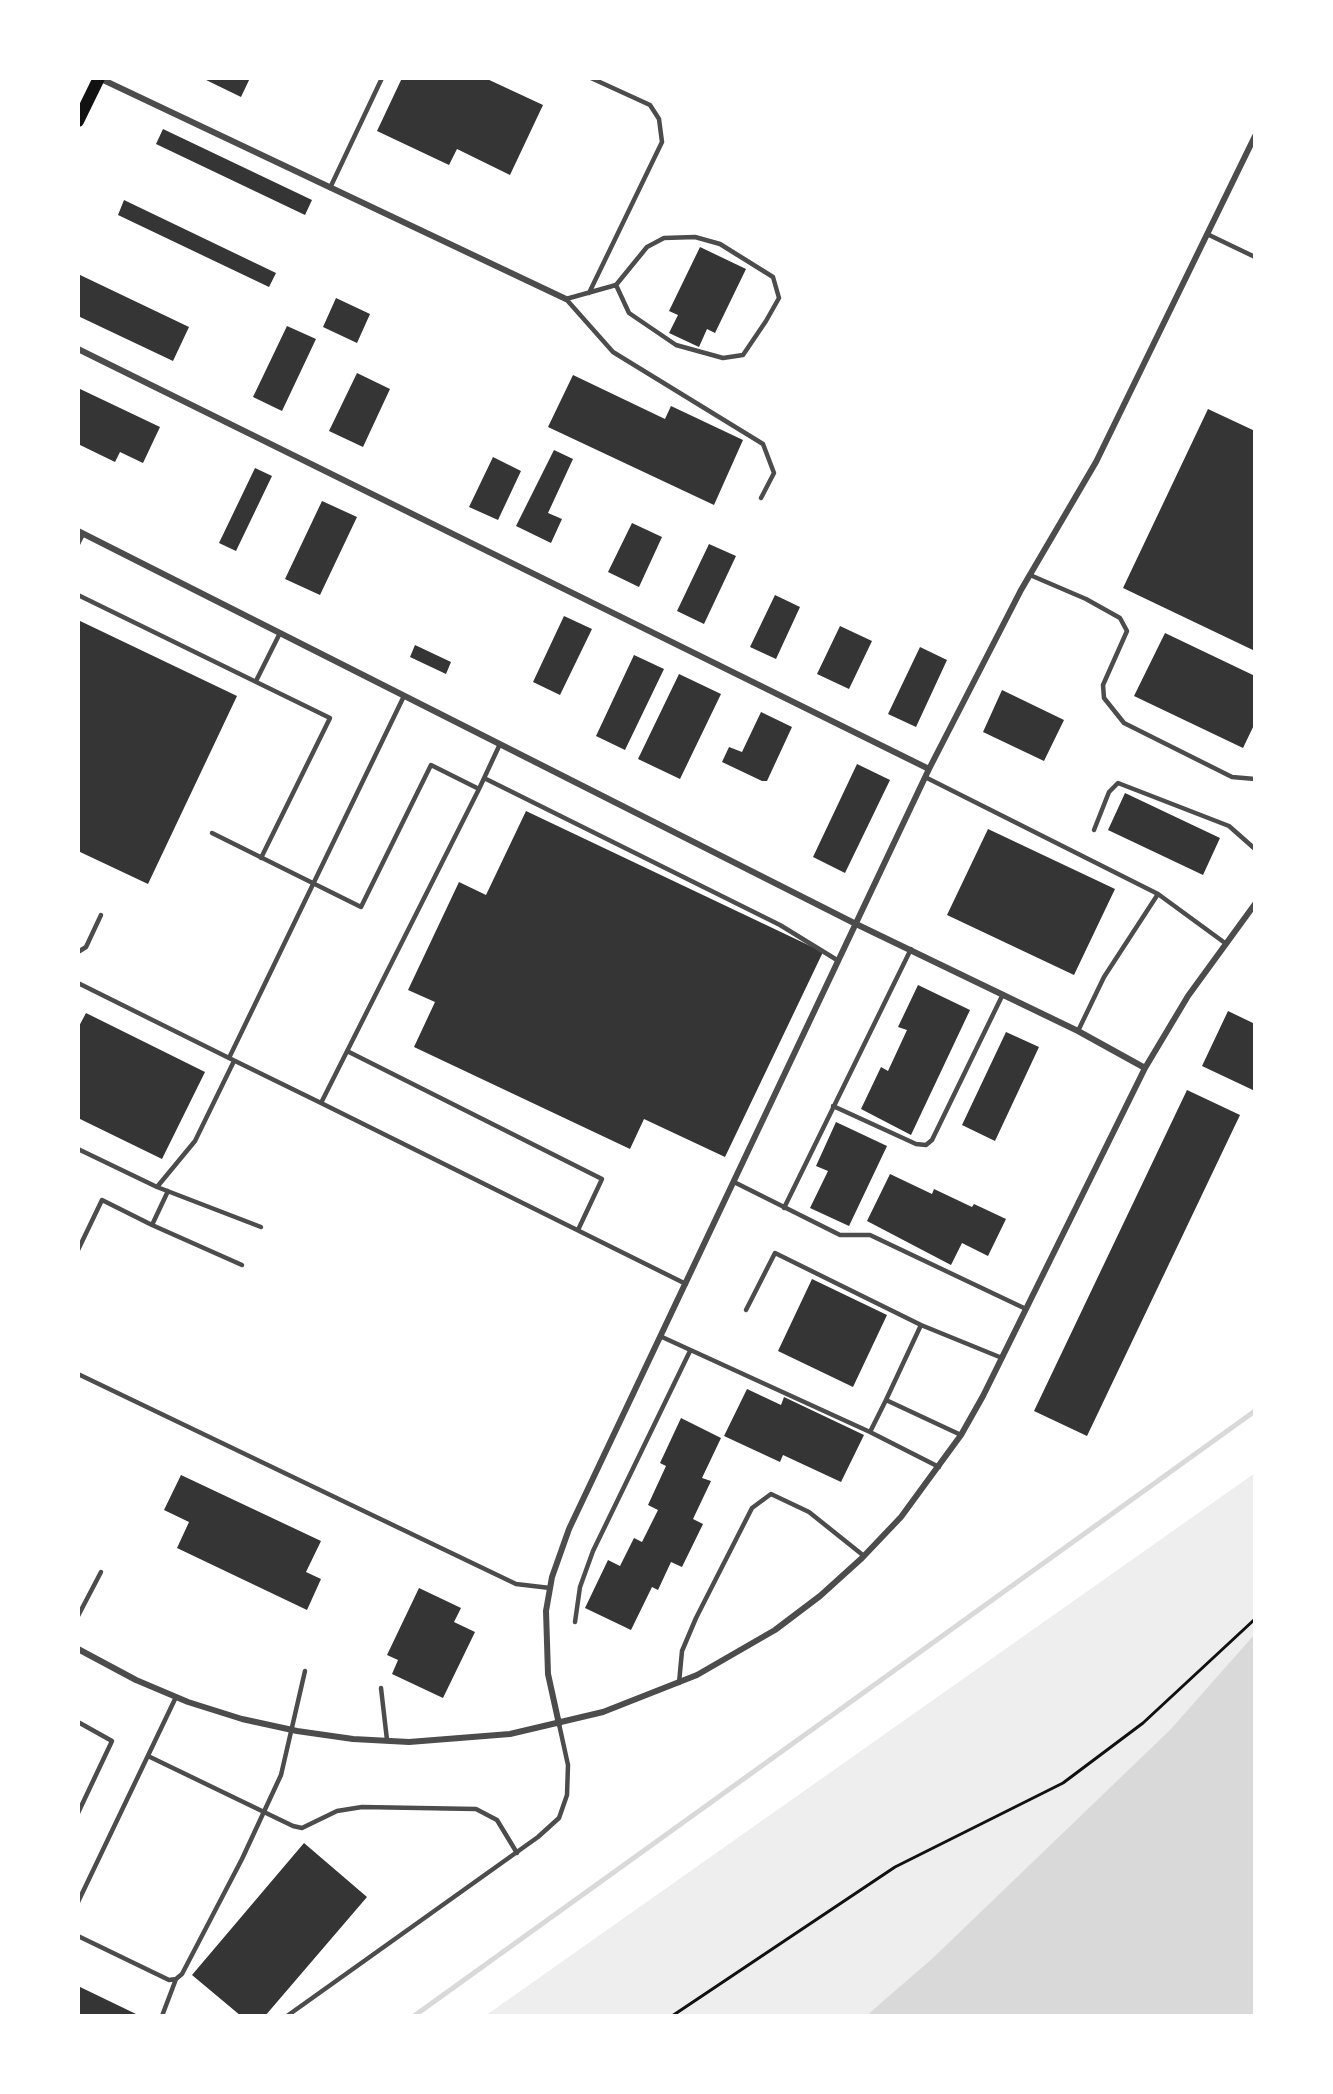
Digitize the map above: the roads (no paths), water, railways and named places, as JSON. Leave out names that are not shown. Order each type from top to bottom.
[{"type":"main road","points":[[78,121],[99,78]]},
{"type":"street","points":[[99,78],[566,299]]},
{"type":"street","points":[[559,1724],[548,1674],[545,1644],[549,1588],[569,1529],[662,1337],[854,922],[925,777],[1030,574],[1096,462],[1255,136]]},
{"type":"street","points":[[78,349],[929,769]]},
{"type":"street","points":[[80,532],[854,922],[1078,1031],[1145,1068]]},
{"type":"street","points":[[78,1649],[136,1680],[242,1719],[353,1739],[454,1740],[510,1734],[603,1712],[679,1683],[775,1630],[820,1596],[864,1556],[901,1517],[961,1435],[1002,1358],[1145,1068],[1188,996],[1255,904]]},
{"type":"lane","points":[[330,188],[382,78]]},
{"type":"lane","points":[[590,293],[662,142],[659,119],[650,105],[591,78]]},
{"type":"lane","points":[[1207,234],[1255,257]]},
{"type":"lane","points":[[616,285],[629,313],[676,345],[723,358],[743,355],[779,298],[773,277],[720,244],[694,237],[664,238],[646,247],[616,285],[566,299],[613,352],[763,444],[774,473],[761,498]]},
{"type":"lane","points":[[78,544],[80,532]]},
{"type":"lane","points":[[1030,574],[1086,599],[1120,618],[1127,631],[1103,685],[1104,698],[1124,723],[1232,777],[1255,779]]},
{"type":"lane","points":[[78,595],[330,718],[261,858]]},
{"type":"lane","points":[[256,681],[280,633]]},
{"type":"lane","points":[[157,1187],[195,1141],[313,884],[404,696]]},
{"type":"lane","points":[[321,1103],[500,744]]},
{"type":"lane","points":[[212,833],[361,907],[430,765],[479,789]]},
{"type":"lane","points":[[925,777],[1158,894],[1225,943]]},
{"type":"lane","points":[[484,778],[780,925],[837,960]]},
{"type":"lane","points":[[1094,830],[1109,792],[1118,783],[1229,826],[1255,849]]},
{"type":"lane","points":[[1078,1031],[1104,977],[1158,894]]},
{"type":"lane","points":[[78,952],[86,947],[101,915]]},
{"type":"lane","points":[[784,1208],[912,949]]},
{"type":"lane","points":[[78,982],[686,1284]]},
{"type":"lane","points":[[833,1106],[916,1144],[926,1145],[932,1140],[1003,994]]},
{"type":"lane","points":[[347,1051],[602,1179],[578,1230]]},
{"type":"lane","points":[[78,1149],[157,1187],[261,1227]]},
{"type":"lane","points":[[734,1182],[840,1235],[870,1235],[1026,1309]]},
{"type":"lane","points":[[152,1225],[168,1191]]},
{"type":"lane","points":[[78,1250],[102,1200],[242,1265]]},
{"type":"lane","points":[[747,1310],[775,1253],[921,1325],[1002,1358]]},
{"type":"lane","points":[[870,1432],[921,1325]]},
{"type":"lane","points":[[662,1337],[870,1432],[939,1467]]},
{"type":"lane","points":[[574,1622],[580,1587],[593,1551],[690,1351]]},
{"type":"lane","points":[[78,1374],[516,1584],[549,1588]]},
{"type":"lane","points":[[886,1400],[961,1435]]},
{"type":"lane","points":[[679,1683],[682,1652],[696,1618],[752,1508],[771,1494],[809,1512],[864,1556]]},
{"type":"lane","points":[[78,1616],[101,1572]]},
{"type":"lane","points":[[162,2016],[176,1979],[182,1974],[242,1859],[280,1775],[293,1730],[305,1671]]},
{"type":"lane","points":[[381,1688],[387,1740]]},
{"type":"lane","points":[[78,1902],[177,1697]]},
{"type":"lane","points":[[78,1722],[112,1741],[78,1813]]},
{"type":"lane","points":[[287,2016],[517,1853],[559,1818],[567,1796],[568,1766],[559,1724]]},
{"type":"lane","points":[[148,1756],[263,1812],[302,1828],[337,1811],[354,1807],[476,1809],[497,1820],[517,1853]]},
{"type":"lane","points":[[78,1936],[160,1976],[176,1979]]},
{"type":"waterway","points":[[414,2016],[1255,1411]]}]
